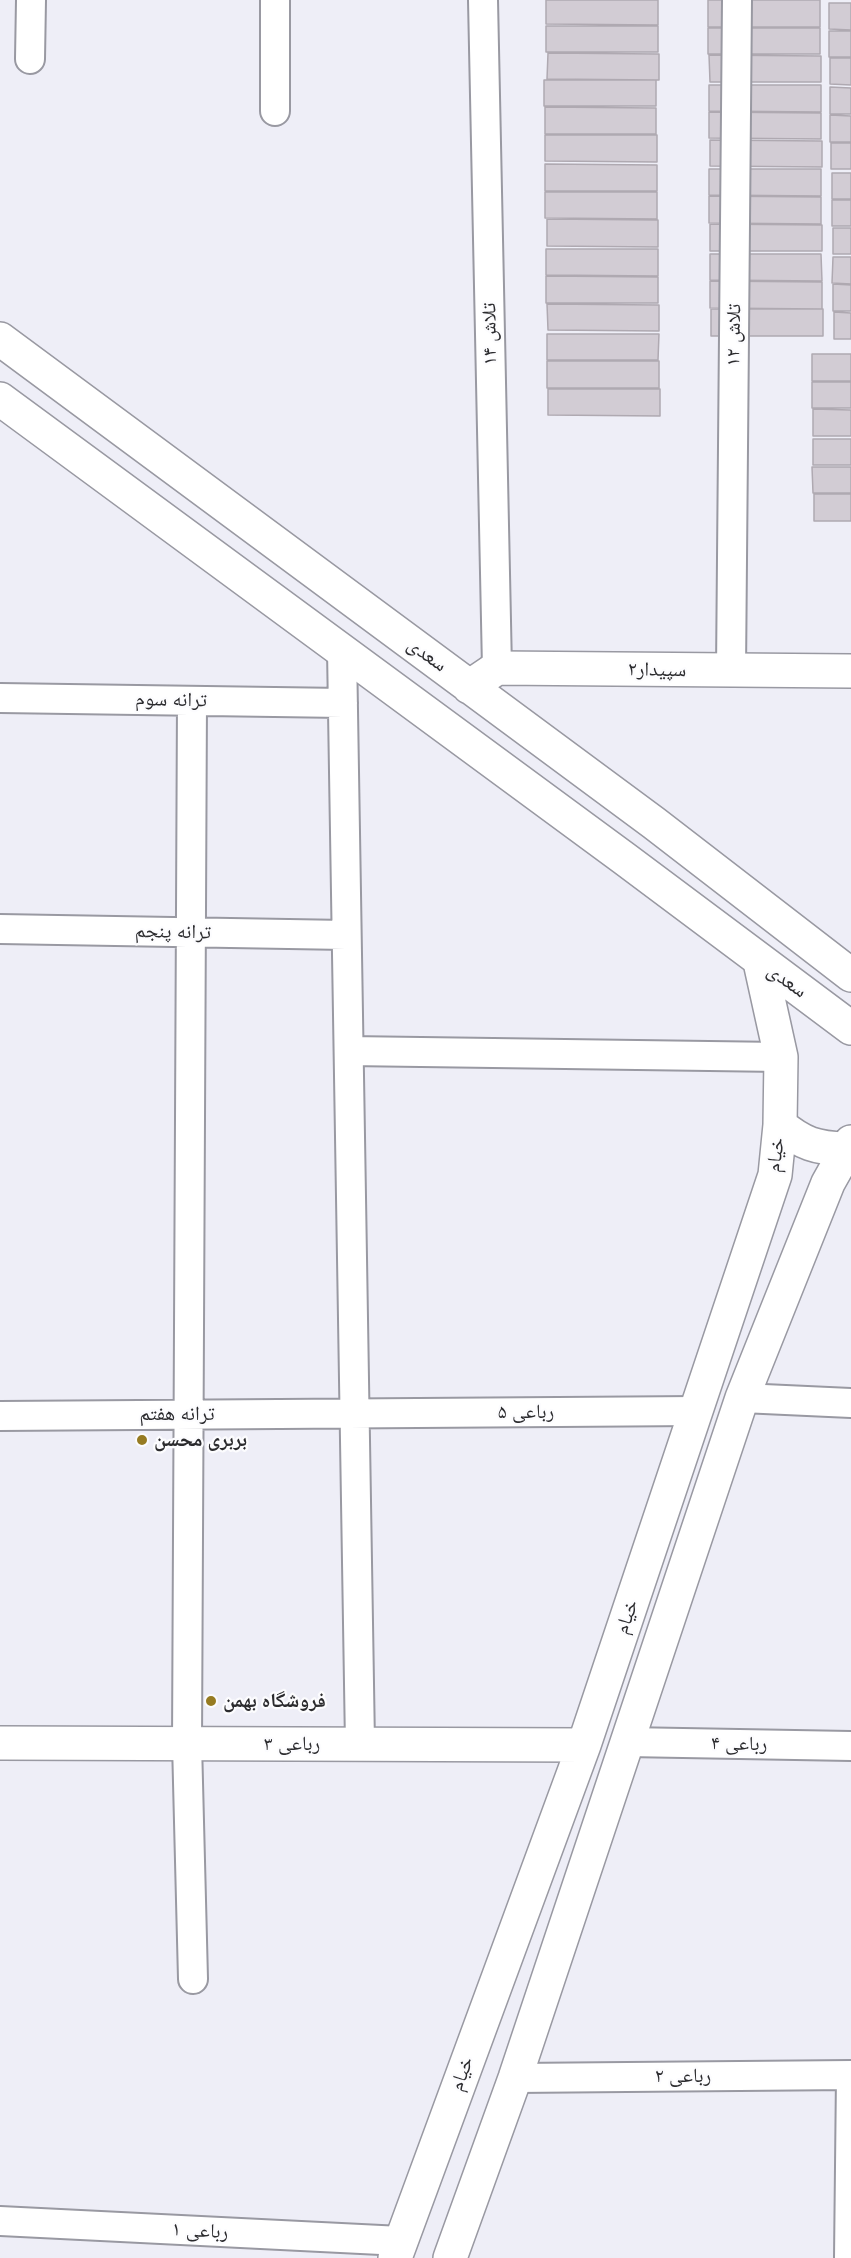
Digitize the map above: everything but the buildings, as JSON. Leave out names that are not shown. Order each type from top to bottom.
[{"type":"street","points":[[30,59],[31,0]]},
{"type":"street","points":[[274,111],[275,0]]},
{"type":"street","name":"تلاش ۱۴","points":[[483,0],[497,668]]},
{"type":"street","name":"تلاش ۱۲","points":[[731,670],[737,0]]},
{"type":"street","name":"سعدی","points":[[0,339],[654,824],[851,975]]},
{"type":"street","name":"سعدی","points":[[0,399],[851,1028]]},
{"type":"street","points":[[342,650],[360,1744]]},
{"type":"street","points":[[470,687],[497,668]]},
{"type":"street","name":"سپیدار۲","points":[[497,668],[851,671]]},
{"type":"street","name":"ترانه سوم","points":[[0,698],[343,703]]},
{"type":"street","points":[[192,701],[187,1743],[194,1979]]},
{"type":"street","name":"ترانه پنجم","points":[[0,929],[346,935]]},
{"type":"street","name":"خیام","points":[[398,2249],[584,1745],[773,1182],[780,1125],[781,1057],[760,962]]},
{"type":"street","points":[[349,1051],[781,1057]]},
{"type":"street","points":[[780,1125],[795,1138],[809,1145],[848,1146]]},
{"type":"street","name":"خیام","points":[[450,2258],[515,2078],[742,1398],[820,1203],[848,1146]]},
{"type":"street","points":[[773,1182],[784,1179],[799,1182],[808,1187],[820,1203]]},
{"type":"street","points":[[742,1398],[851,1403]]},
{"type":"street","name":"رباعی ۵","points":[[354,1413],[697,1411]]},
{"type":"street","name":"ترانه هفتم","points":[[0,1416],[354,1413]]},
{"type":"street","name":"رباعی ۴","points":[[627,1742],[851,1746]]},
{"type":"street","name":"رباعی ۳","points":[[0,1743],[584,1745]]},
{"type":"street","points":[[849,2258],[851,2075]]},
{"type":"street","name":"رباعی ۲","points":[[515,2078],[851,2075]]},
{"type":"street","name":"رباعی ۱","points":[[0,2221],[398,2249]]},
{"type":"place","name":"بربری محسن","points":[[142,1440]]},
{"type":"place","name":"فروشگاه بهمن","points":[[211,1701]]}]
